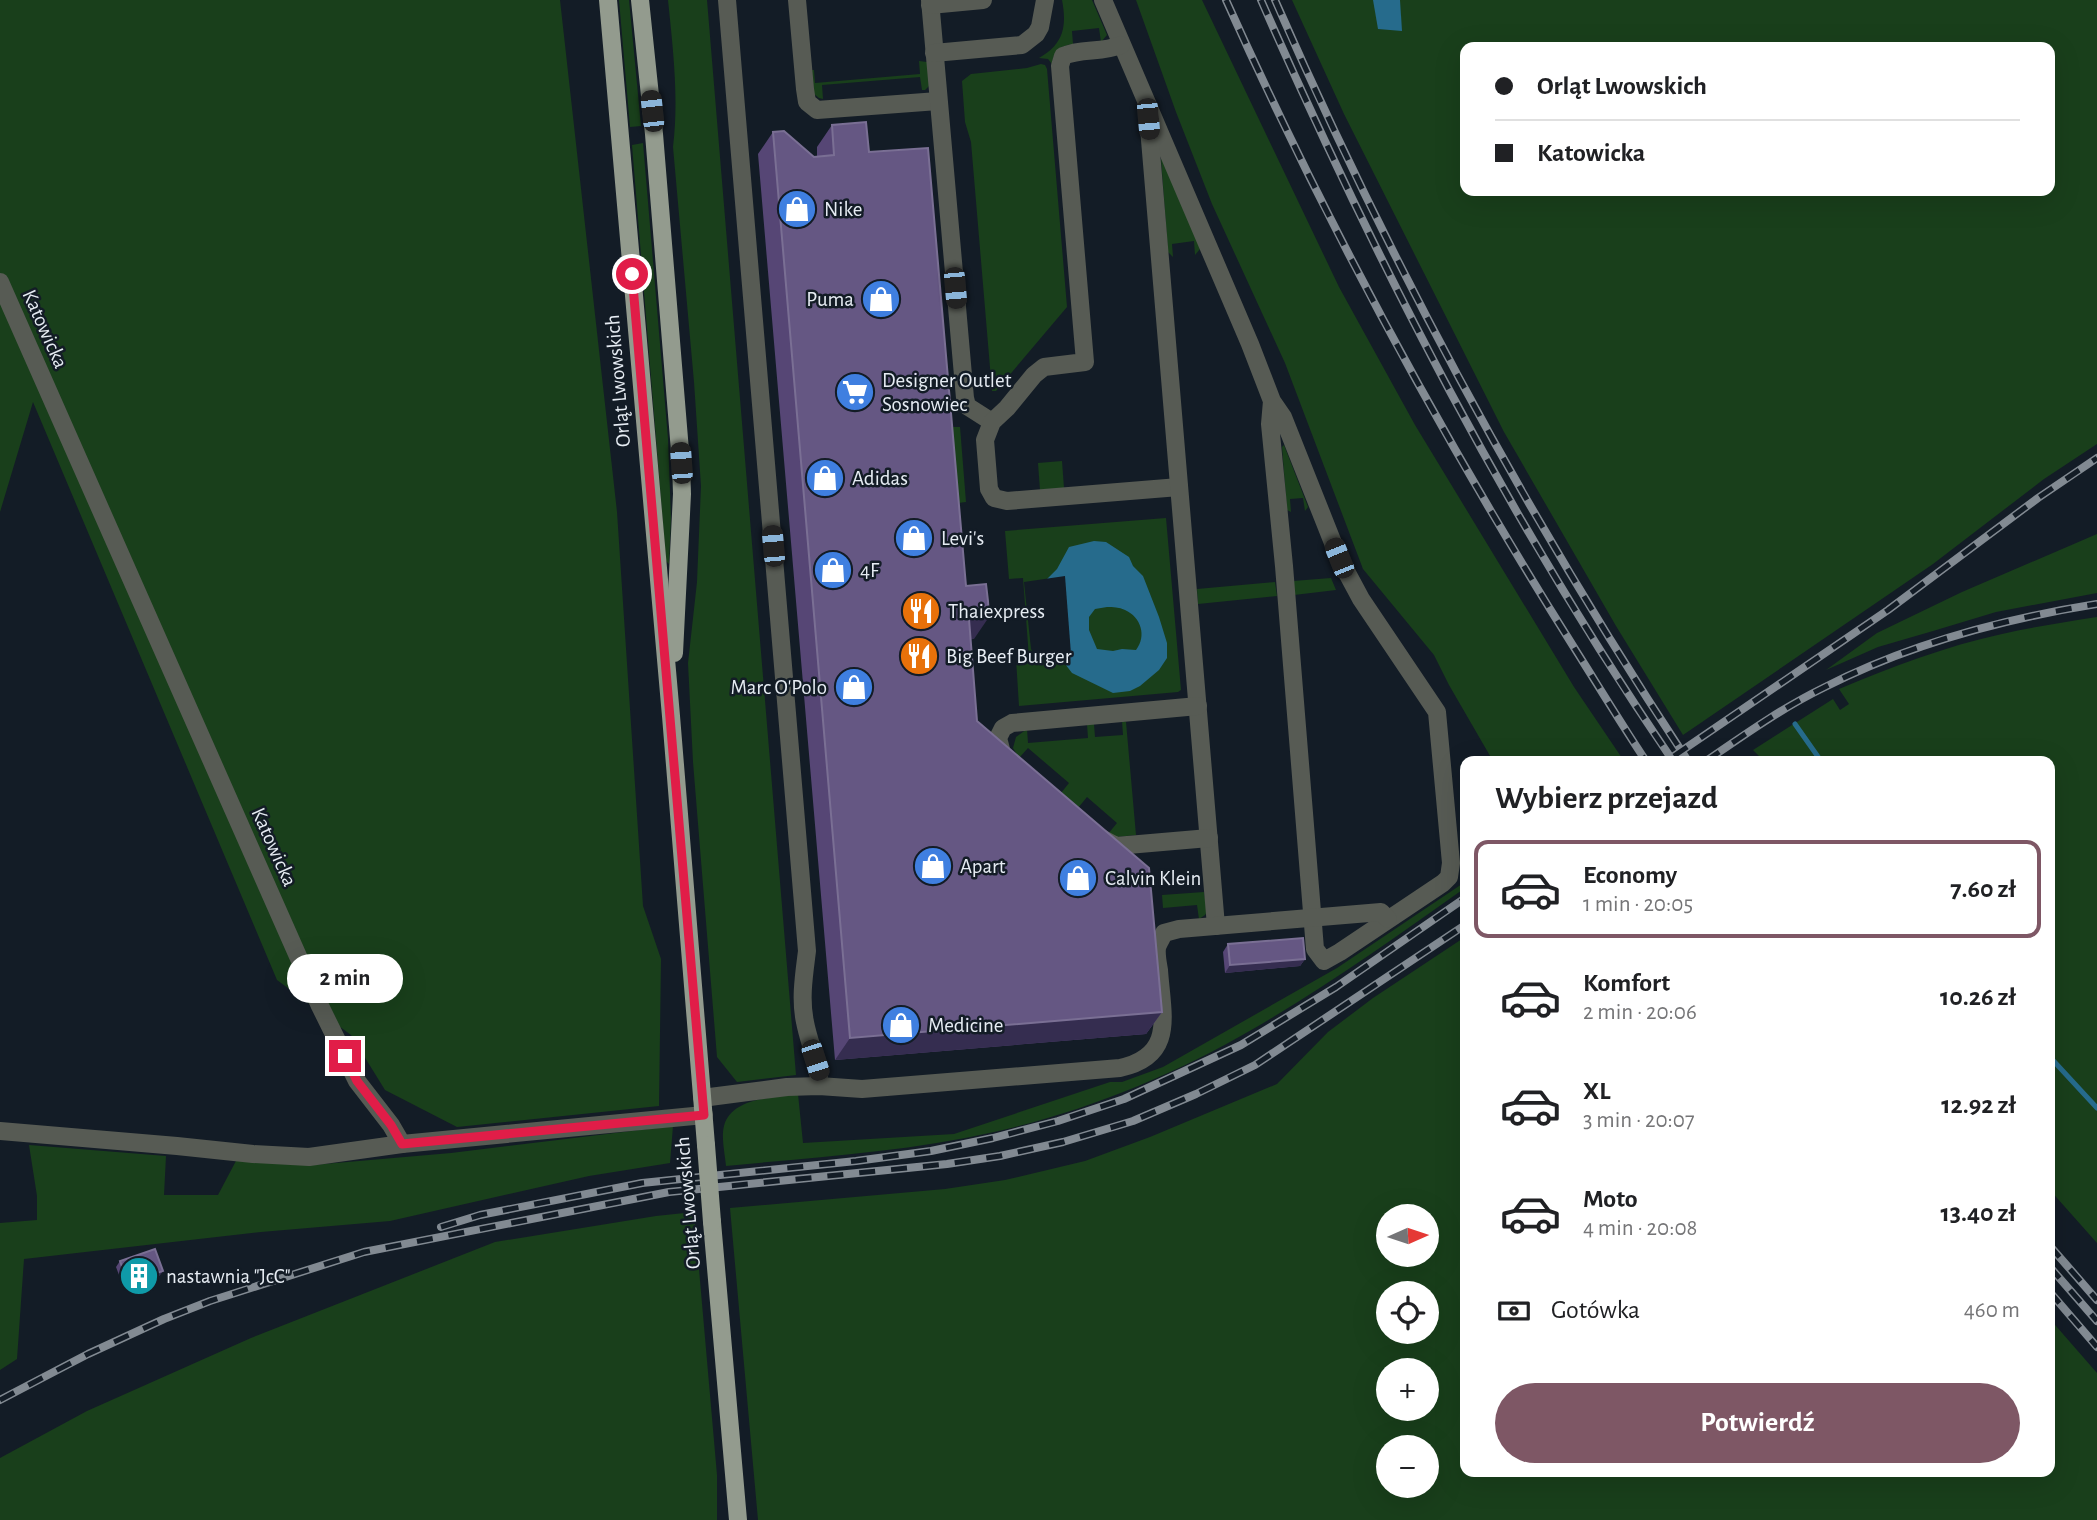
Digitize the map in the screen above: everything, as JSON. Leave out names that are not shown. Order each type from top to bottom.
[{"type":"main road","name":"Orląt Lwowskich","points":[[608,0],[738,1520]]},
{"type":"main road","name":"Orląt Lwowskich","points":[[640,0],[681,463],[682,494],[671,716]]},
{"type":"lane","points":[[727,0],[807,951],[802,993],[804,1019],[820,1075],[819,1086]]},
{"type":"lane","points":[[796,0],[807,102],[817,110],[938,101]]},
{"type":"lane","points":[[983,0],[930,3],[965,398],[967,406],[992,422]]},
{"type":"lane","points":[[934,53],[1022,45],[1036,34],[1040,27],[1045,0]]},
{"type":"lane","points":[[1102,0],[1272,401],[1283,417],[1339,558],[1361,599],[1437,712],[1451,863],[1449,877],[1340,953],[1324,961],[1315,949],[1270,424],[1272,401]]},
{"type":"lane","points":[[1121,45],[1110,50],[1070,53],[1063,57],[1060,66],[1085,362],[1044,367],[992,422],[985,440],[989,489],[994,498],[1007,501],[1179,487]]},
{"type":"lane","points":[[1147,102],[1216,926]]},
{"type":"lane","name":"Katowicka","points":[[0,282],[320,1006],[357,1081],[402,1144]]},
{"type":"lane","points":[[1024,774],[1002,752],[998,738],[1003,728],[1012,723],[1198,706]]},
{"type":"lane","points":[[1084,824],[1105,842],[1116,846],[1209,838]]},
{"type":"lane","points":[[0,1131],[310,1157],[703,1107],[787,1087],[862,1089],[1120,1068],[1147,1059],[1160,1040],[1162,1017],[1157,947],[1164,933],[1179,929],[1381,912],[1388,919]]},
{"type":"green space","points":[[0,0],[560,0],[617,512],[643,906],[661,959],[659,1106],[457,1127],[385,1090],[351,1035],[277,980],[33,402],[0,512]]},
{"type":"green space","points":[[619,0],[629,0],[641,126],[630,127]]},
{"type":"green space","points":[[668,0],[707,0],[796,1075],[737,1082],[717,1057],[693,762],[688,663],[697,582],[701,486],[673,147],[675,92]]},
{"type":"green space","points":[[1062,0],[1092,0],[1107,35],[1101,42],[1099,28],[1072,31],[1073,44],[1058,50],[1052,64],[1048,59],[1039,58],[1054,47],[1062,34]]},
{"type":"green space","points":[[1136,0],[1202,0],[1339,287],[1415,425],[1574,687],[1621,756],[1490,756],[1434,655],[1363,569],[1285,363],[1212,204]]},
{"type":"green space","points":[[1292,0],[2097,0],[2097,444],[2044,479],[1933,564],[1683,735],[1616,626],[1504,432],[1344,114]]},
{"type":"green space","points":[[919,61],[927,62],[929,67],[930,85],[925,90],[922,90],[920,77],[822,85],[823,99],[813,93],[811,70],[814,70],[815,83],[920,74]]},
{"type":"green space","points":[[1041,64],[1047,69],[1067,307],[996,391],[992,391],[971,142],[965,122],[962,81],[971,74]]},
{"type":"green space","points":[[643,143],[668,439],[671,518],[669,564],[666,561],[632,145]]},
{"type":"green space","points":[[1163,158],[1200,249],[1195,255],[1194,241],[1172,244],[1173,257],[1168,252]]},
{"type":"green space","points":[[951,427],[960,427],[966,502],[958,503]]},
{"type":"green space","points":[[1284,445],[1308,507],[1305,511],[1303,498],[1290,499],[1291,512],[1287,510]]},
{"type":"green space","points":[[1062,461],[1064,488],[1040,490],[1038,463]]},
{"type":"green space","points":[[1166,518],[1181,690],[1019,706],[1016,659],[1029,658],[1023,578],[1009,579],[1005,531]]},
{"type":"green space","points":[[2097,534],[2097,593],[1996,612],[1878,647],[1826,670],[1877,633],[1962,592]]},
{"type":"green space","points":[[1331,578],[1336,590],[1294,595],[1293,581]]},
{"type":"green space","points":[[1275,582],[1277,596],[1198,604],[1197,589]]},
{"type":"green space","points":[[2097,617],[2097,1243],[2055,1196],[2055,756],[1759,756],[1753,750],[1833,699],[1840,710],[1849,704],[1839,689],[1940,651],[2025,629]]},
{"type":"green space","points":[[1122,721],[1126,722],[1136,835],[1116,837],[1108,834],[1117,823],[1087,797],[1078,808],[1061,793],[1069,783],[1028,748],[1019,758],[1013,748],[1016,737],[1027,729],[1028,743],[1088,738],[1087,724],[1094,724],[1095,737],[1123,735]]},
{"type":"green space","points":[[1460,885],[1460,891],[1281,1013],[1192,1062],[1095,1103],[1028,1124],[961,1139],[861,1153],[726,1166],[724,1126],[728,1116],[745,1104],[798,1094],[803,1143],[954,1134],[1163,1067],[1337,968]]},
{"type":"green space","points":[[1204,892],[1207,912],[1199,919],[1197,905],[1163,908],[1162,895]]},
{"type":"green space","points":[[1460,940],[1460,1477],[2055,1477],[2055,1325],[2097,1373],[2097,1520],[758,1520],[730,1208],[945,1189],[1005,1180],[1085,1161],[1277,1084],[1328,1032],[1373,998]]},
{"type":"green space","points":[[673,1126],[670,1163],[589,1176],[390,1221],[261,1232],[24,1259],[17,1359],[0,1370],[0,1223],[37,1220],[37,1196],[29,1145],[166,1156],[164,1195],[218,1195],[237,1159],[313,1165],[451,1153]]},
{"type":"green space","points":[[694,1212],[717,1475],[717,1520],[0,1520],[0,1458],[87,1411],[251,1338],[495,1242]]},
{"type":"water","points":[[1373,0],[1400,0],[1402,31],[1378,29]]},
{"type":"water","points":[[1094,541],[1106,542],[1129,557],[1133,566],[1143,576],[1167,643],[1167,658],[1159,670],[1130,691],[1113,693],[1072,673],[1062,660],[1039,654],[1047,579],[1057,569],[1069,547]],"holes":[[[1109,607],[1125,610],[1135,617],[1142,633],[1136,650],[1097,649],[1089,630],[1089,617],[1095,609]]]},
{"type":"pier","points":[[1065,576],[1071,654],[1036,657],[1031,649],[1024,582]]},
{"type":"building","name":"Designer Outlet Sosnowiec","points":[[866,122],[869,152],[928,148],[966,586],[986,584],[988,601],[989,617],[969,619],[977,721],[1149,868],[1162,1012],[850,1038],[773,132],[784,131],[814,157],[834,155],[832,125]]},
{"type":"building","points":[[1303,938],[1305,959],[1230,965],[1228,944]]},
{"type":"building","points":[[155,1249],[163,1271],[128,1283],[120,1261]]},
{"type":"waterway","points":[[1795,724],[1817,756]]},
{"type":"waterway","points":[[2055,1062],[2097,1108]]},
{"type":"railway","points":[[1226,0],[1305,167],[1389,331],[1479,491],[1643,756]]},
{"type":"railway","points":[[1261,0],[1351,197],[1449,390],[1556,579],[1670,756]]},
{"type":"railway","points":[[1275,0],[1366,197],[1465,390],[1573,578],[1685,756]]},
{"type":"railway","points":[[1674,756],[1888,610],[2038,498],[2097,458]]},
{"type":"railway","points":[[1713,756],[1793,704],[1889,658],[1991,626],[2097,604]]},
{"type":"railway","points":[[441,1227],[480,1215],[642,1183],[931,1151],[1058,1121],[1124,1099],[1241,1045],[1336,987],[1460,901]]},
{"type":"railway","points":[[0,1400],[88,1354],[164,1319],[210,1301],[364,1252],[669,1192],[947,1164],[1000,1156],[1063,1142],[1133,1121],[1255,1065],[1460,928]]},
{"type":"railway","points":[[2055,1252],[2097,1300]]},
{"type":"railway","points":[[2055,1273],[2097,1321]]},
{"type":"railway","points":[[2055,1298],[2097,1347]]},
{"type":"place","name":"Nike","points":[[797,209]]},
{"type":"place","name":"Puma","points":[[881,299]]},
{"type":"place","name":"Designer Outlet Sosnowiec","points":[[855,392]]},
{"type":"place","name":"Adidas","points":[[825,478]]},
{"type":"place","name":"Levi's","points":[[914,538]]},
{"type":"place","name":"4F","points":[[833,570]]},
{"type":"place","name":"Thaiexpress","points":[[921,611]]},
{"type":"place","name":"Big Beef Burger","points":[[919,656]]},
{"type":"place","name":"Marc O'Polo","points":[[854,687]]},
{"type":"place","name":"Apart","points":[[933,866]]},
{"type":"place","name":"Calvin Klein","points":[[1078,878]]},
{"type":"place","name":"Medicine","points":[[901,1025]]},
{"type":"place","name":"nastawnia \"JcC\"","points":[[139,1276]]},
{"type":"route","points":[[345,1056],[357,1081],[402,1144],[704,1115],[632,274]]}]
